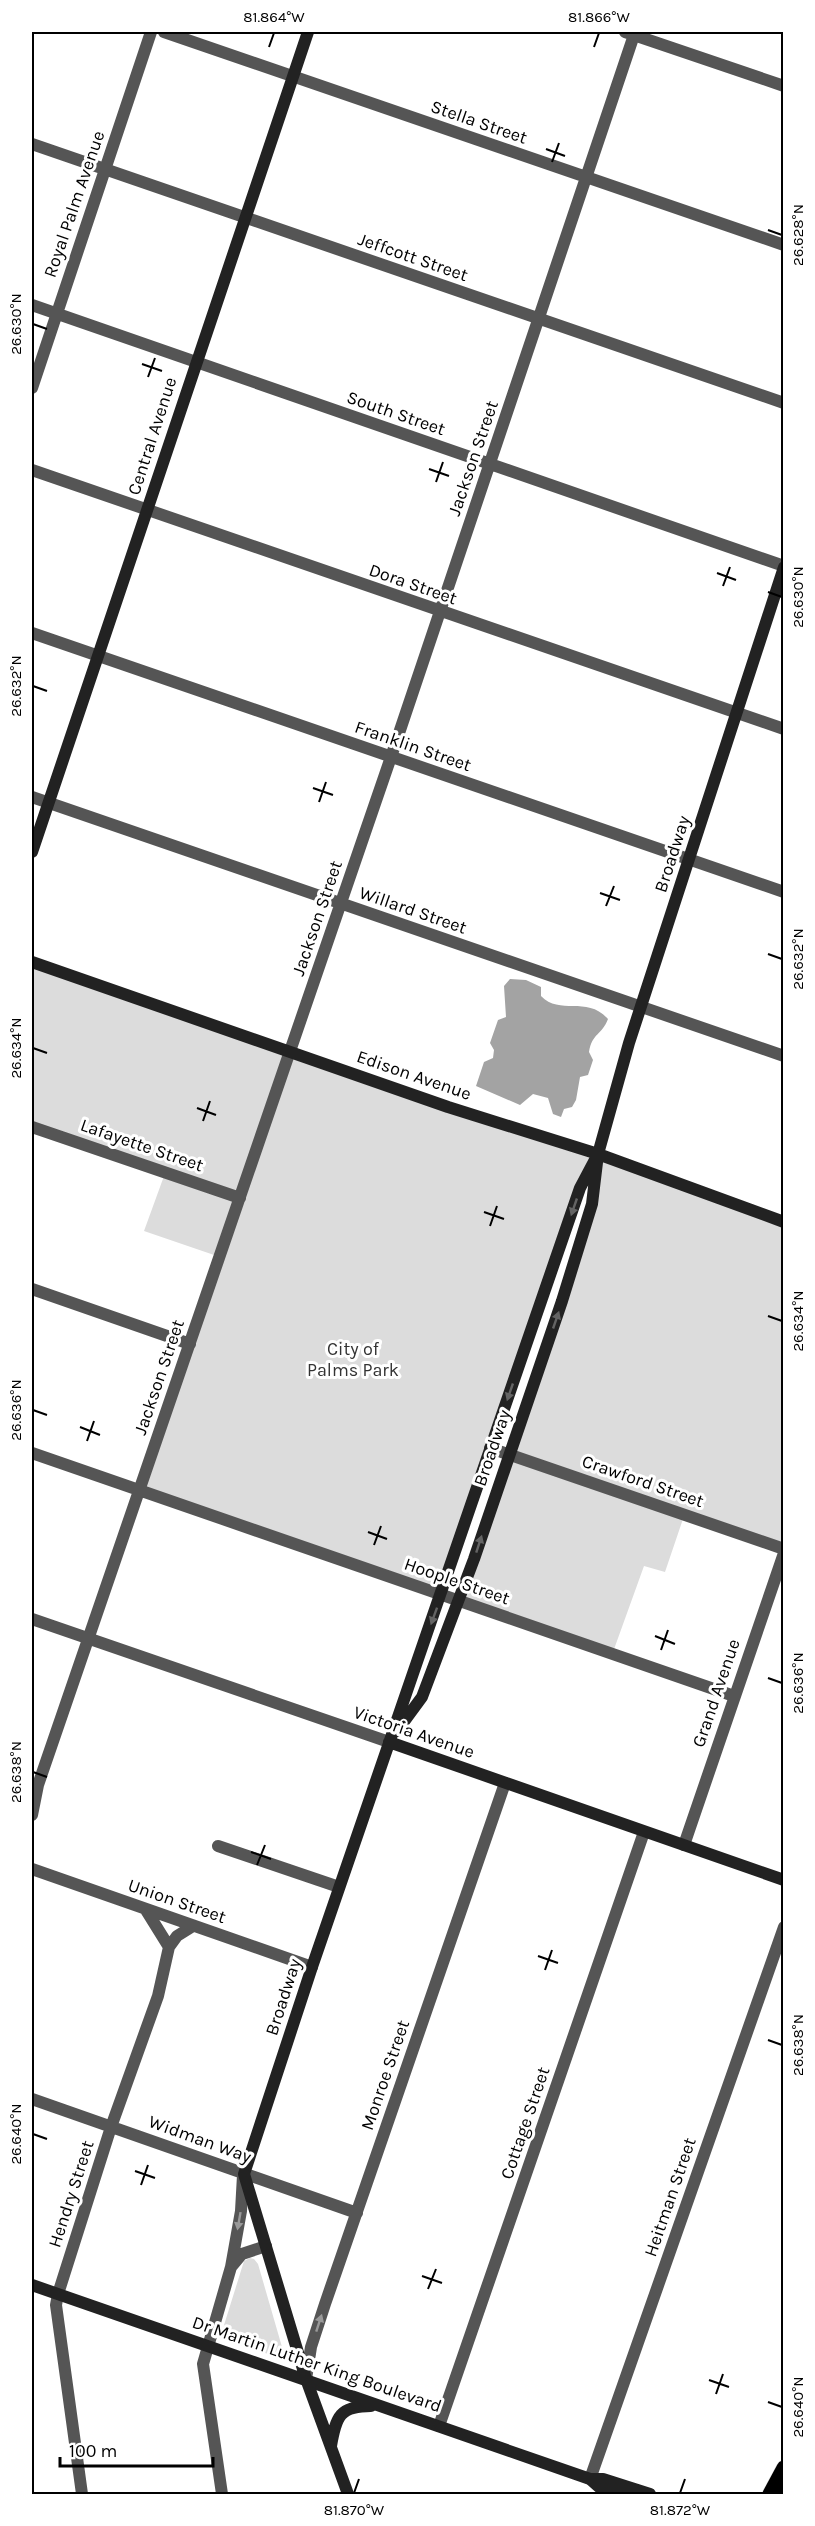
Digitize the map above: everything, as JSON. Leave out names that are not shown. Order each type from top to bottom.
[{"type":"main road","points":[[770,2494],[783,2468]]},
{"type":"street","name":"Royal Palm Avenue","points":[[32,388],[151,32]]},
{"type":"street","name":"Stella Street","points":[[164,32],[783,245]]},
{"type":"street","name":"Central Avenue","points":[[32,852],[308,32]]},
{"type":"street","points":[[632,33],[783,86]]},
{"type":"street","name":"Jackson Street","points":[[32,1815],[35,1784],[88,1639],[291,1051],[587,177],[632,33]]},
{"type":"street","name":"Jeffcott Street","points":[[32,144],[783,403]]},
{"type":"street","name":"South Street","points":[[32,305],[783,566]]},
{"type":"street","name":"Dora Street","points":[[32,470],[783,729]]},
{"type":"street","name":"Broadway","points":[[389,1742],[422,1697],[459,1600],[562,1301],[592,1204],[598,1154],[641,1007],[738,712],[783,566]]},
{"type":"street","name":"Franklin Street","points":[[32,633],[783,892]]},
{"type":"street","name":"Willard Street","points":[[32,797],[783,1056]]},
{"type":"street","name":"Edison Avenue","points":[[32,962],[448,1107],[598,1154],[783,1222]]},
{"type":"street","name":"Lafayette Street","points":[[32,1127],[240,1198]]},
{"type":"street","name":"Broadway","points":[[222,2494],[203,2364],[231,2267],[241,2211],[243,2174],[339,1887],[580,1188],[598,1154]]},
{"type":"street","points":[[32,1289],[190,1344]]},
{"type":"street","name":"Crawford Street","points":[[490,1448],[783,1551]]},
{"type":"street","name":"Hoople Street","points":[[32,1453],[734,1696]]},
{"type":"street","name":"Grand Avenue","points":[[684,1845],[783,1551]]},
{"type":"street","name":"Victoria Avenue","points":[[32,1619],[783,1880]]},
{"type":"street","name":"Monroe Street","points":[[306,2379],[311,2348],[505,1783]]},
{"type":"street","name":"Cottage Street","points":[[439,2426],[644,1832]]},
{"type":"street","points":[[218,1846],[339,1887]]},
{"type":"street","name":"Union Street","points":[[32,1869],[312,1967]]},
{"type":"street","points":[[146,1910],[169,1947],[177,1936],[194,1926]]},
{"type":"street","name":"Heitman Street","points":[[590,2479],[783,1927]]},
{"type":"street","name":"Hendry Street","points":[[82,2494],[56,2305],[111,2127],[158,1996],[169,1947]]},
{"type":"street","name":"Widman Way","points":[[32,2099],[357,2213]]},
{"type":"street","points":[[243,2174],[306,2379],[348,2494]]},
{"type":"street","points":[[231,2267],[242,2254],[266,2246]]},
{"type":"street","name":"Dr Martin Luther King Boulevard","points":[[32,2284],[590,2479],[603,2479],[650,2494]]},
{"type":"street","points":[[331,2447],[338,2419],[347,2408],[381,2406]]},
{"type":"street","name":"Dr Martin Luther King Boulevard","points":[[590,2479],[599,2487],[620,2494]]},
{"type":"green space","points":[[32,964],[288,1053],[239,1195],[32,1125]]},
{"type":"green space","name":"City of Palms Park","points":[[292,1055],[594,1156],[440,1591],[143,1489]]},
{"type":"green space","points":[[600,1157],[783,1225],[783,1547],[685,1513],[665,1572],[644,1566],[613,1652],[462,1599],[594,1208]]},
{"type":"green space","points":[[164,1176],[236,1201],[217,1256],[144,1231]]},
{"type":"green space","points":[[250,2258],[258,2264],[282,2347],[281,2354],[277,2357],[220,2338],[244,2261]]},
{"type":"shaded area","points":[[510,979],[526,980],[541,987],[541,996],[548,1002],[591,1008],[608,1019],[590,1046],[589,1052],[593,1060],[588,1075],[580,1077],[576,1100],[572,1107],[564,1109],[561,1117],[553,1114],[548,1098],[533,1094],[520,1105],[476,1086],[484,1062],[493,1058],[494,1050],[490,1043],[498,1020],[506,1017],[504,986]]}]
